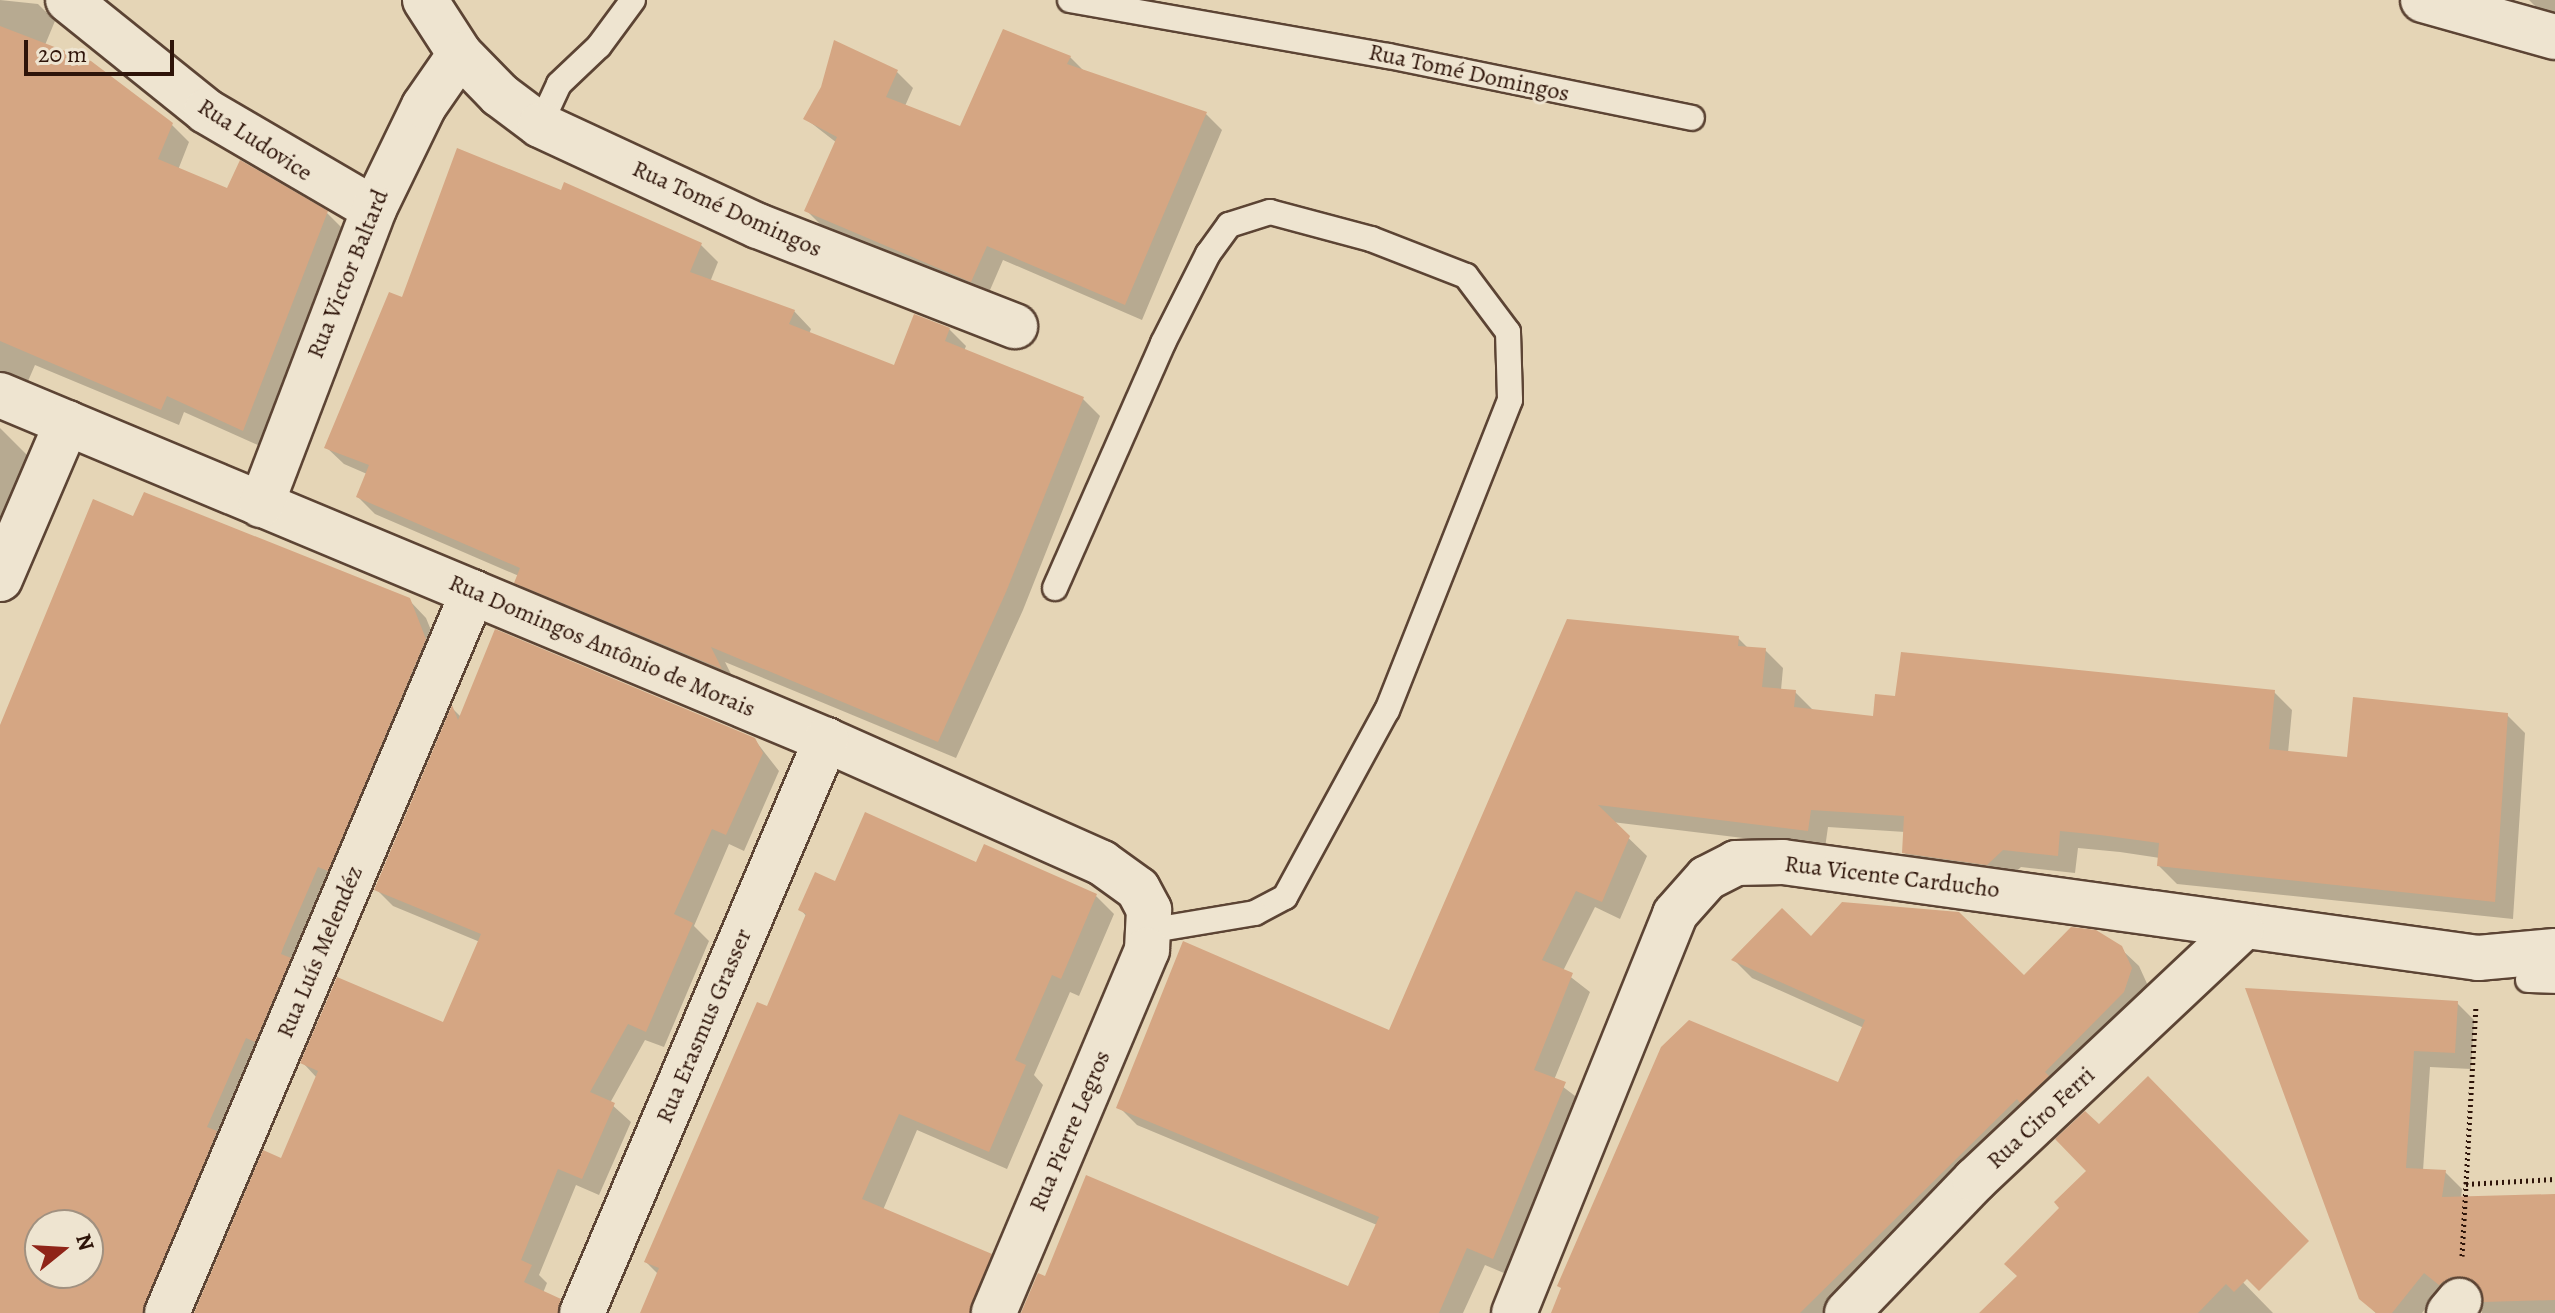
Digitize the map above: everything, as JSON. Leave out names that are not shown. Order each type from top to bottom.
[{"type":"street","name":"Rua Ludovice","points":[[68,0],[206,111],[374,209]]},
{"type":"street","name":"Rua Tomé Domingos","points":[[425,0],[460,54],[500,95],[540,125],[758,226],[1015,326]]},
{"type":"street","points":[[2423,0],[2555,37]]},
{"type":"street","name":"Rua Victor Baltard","points":[[261,505],[374,209],[424,106],[460,54]]},
{"type":"street","name":"Rua Domingos Antônio de Morais","points":[[0,395],[826,740],[1102,863],[1138,889],[1149,910],[1148,940]]},
{"type":"street","points":[[0,579],[67,423]]},
{"type":"street","name":"Rua Luís Melendéz","points":[[167,1313],[473,592]]},
{"type":"street","name":"Rua Erasmus Grasser","points":[[582,1313],[826,740]]},
{"type":"street","name":"Rua Vicente Carducho","points":[[1514,1313],[1675,914],[1707,878],[1736,863],[1783,862],[2241,929],[2542,966]]},
{"type":"street","name":"Rua Ciro Ferri","points":[[1847,1313],[1975,1180],[2241,929]]},
{"type":"street","name":"Rua Pierre Legros","points":[[994,1313],[1148,940]]},
{"type":"lane","points":[[540,125],[559,84],[599,46],[633,0]]},
{"type":"lane","name":"Rua Tomé Domingos","points":[[1070,0],[1692,118]]},
{"type":"lane","points":[[1055,588],[1163,343],[1208,254],[1229,225],[1270,212],[1371,239],[1466,276],[1508,332],[1510,400],[1387,710],[1285,897],[1255,913],[1148,940]]},
{"type":"lane","points":[[2542,966],[2555,981]]},
{"type":"path","points":[[2454,1307],[2466,1184],[2478,958]]},
{"type":"path","points":[[2466,1184],[2555,1179]]},
{"type":"building","points":[[0,26],[91,61],[173,123],[158,159],[227,188],[240,160],[328,211],[243,431],[167,396],[161,410],[0,341]]},
{"type":"building","points":[[1003,29],[1071,56],[1067,64],[1207,112],[1125,305],[987,246],[971,282],[804,211],[837,137],[803,119],[821,87],[834,40],[898,70],[886,97],[960,126]]},
{"type":"building","points":[[457,148],[561,190],[564,182],[702,243],[690,272],[795,310],[789,324],[894,365],[914,314],[950,328],[945,341],[1084,397],[1006,592],[938,742],[711,647],[722,669],[514,583],[520,568],[356,497],[369,465],[324,448],[389,292],[402,297]]},
{"type":"building","points":[[144,492],[410,598],[426,639],[328,871],[318,867],[283,948],[281,954],[291,958],[255,1042],[246,1038],[207,1127],[217,1131],[143,1313],[0,1313],[0,725],[93,499],[133,516]]},
{"type":"building","points":[[1567,619],[1739,636],[1738,646],[1766,648],[1762,687],[1796,690],[1794,707],[1873,716],[1875,694],[1895,696],[1901,652],[2275,690],[2269,749],[2347,757],[2353,697],[2508,713],[2495,902],[2157,866],[2159,843],[2100,835],[2060,831],[2058,856],[2003,850],[1987,865],[1902,853],[1904,816],[1811,810],[1808,831],[1598,805],[1630,836],[1602,902],[1576,891],[1542,960],[1573,973],[1534,1070],[1566,1082],[1493,1259],[1467,1248],[1439,1313],[1021,1313],[1038,1273],[1045,1276],[1086,1175],[1348,1286],[1379,1217],[1116,1108],[1183,941],[1389,1030]]},
{"type":"building","points":[[495,629],[755,738],[763,753],[726,835],[712,829],[674,914],[693,923],[646,1032],[628,1024],[590,1092],[615,1103],[582,1179],[558,1169],[521,1260],[532,1265],[524,1282],[561,1299],[558,1313],[194,1313],[263,1150],[281,1158],[318,1071],[300,1063],[337,977],[443,1022],[481,934],[374,890],[452,705],[458,720]]},
{"type":"building","points":[[865,812],[976,862],[984,844],[1097,894],[1061,979],[1052,975],[1015,1060],[1026,1065],[989,1152],[899,1114],[862,1199],[992,1254],[970,1313],[640,1313],[659,1268],[644,1262],[757,1002],[767,1006],[806,914],[798,910],[815,872],[835,881]]},
{"type":"building","points":[[1842,902],[1959,912],[2024,975],[2071,927],[2096,930],[2122,946],[2132,968],[2124,992],[2045,1072],[2049,1076],[2020,1103],[2017,1099],[1800,1313],[1551,1313],[1561,1288],[1557,1286],[1661,1047],[1689,1020],[1838,1082],[1865,1020],[1731,960],[1782,908],[1811,936]]},
{"type":"building","points":[[2245,988],[2458,1001],[2455,1053],[2414,1051],[2406,1168],[2446,1170],[2442,1197],[2555,1194],[2555,1300],[2483,1302],[2474,1281],[2451,1277],[2439,1285],[2424,1273],[2392,1313],[2376,1313],[2359,1299]]},
{"type":"building","points":[[2148,1076],[2309,1241],[2259,1291],[2247,1279],[2234,1292],[2226,1284],[2198,1313],[1979,1313],[2017,1276],[2004,1264],[2059,1208],[2054,1202],[2086,1171],[2055,1139],[2085,1111],[2099,1124]]}]
